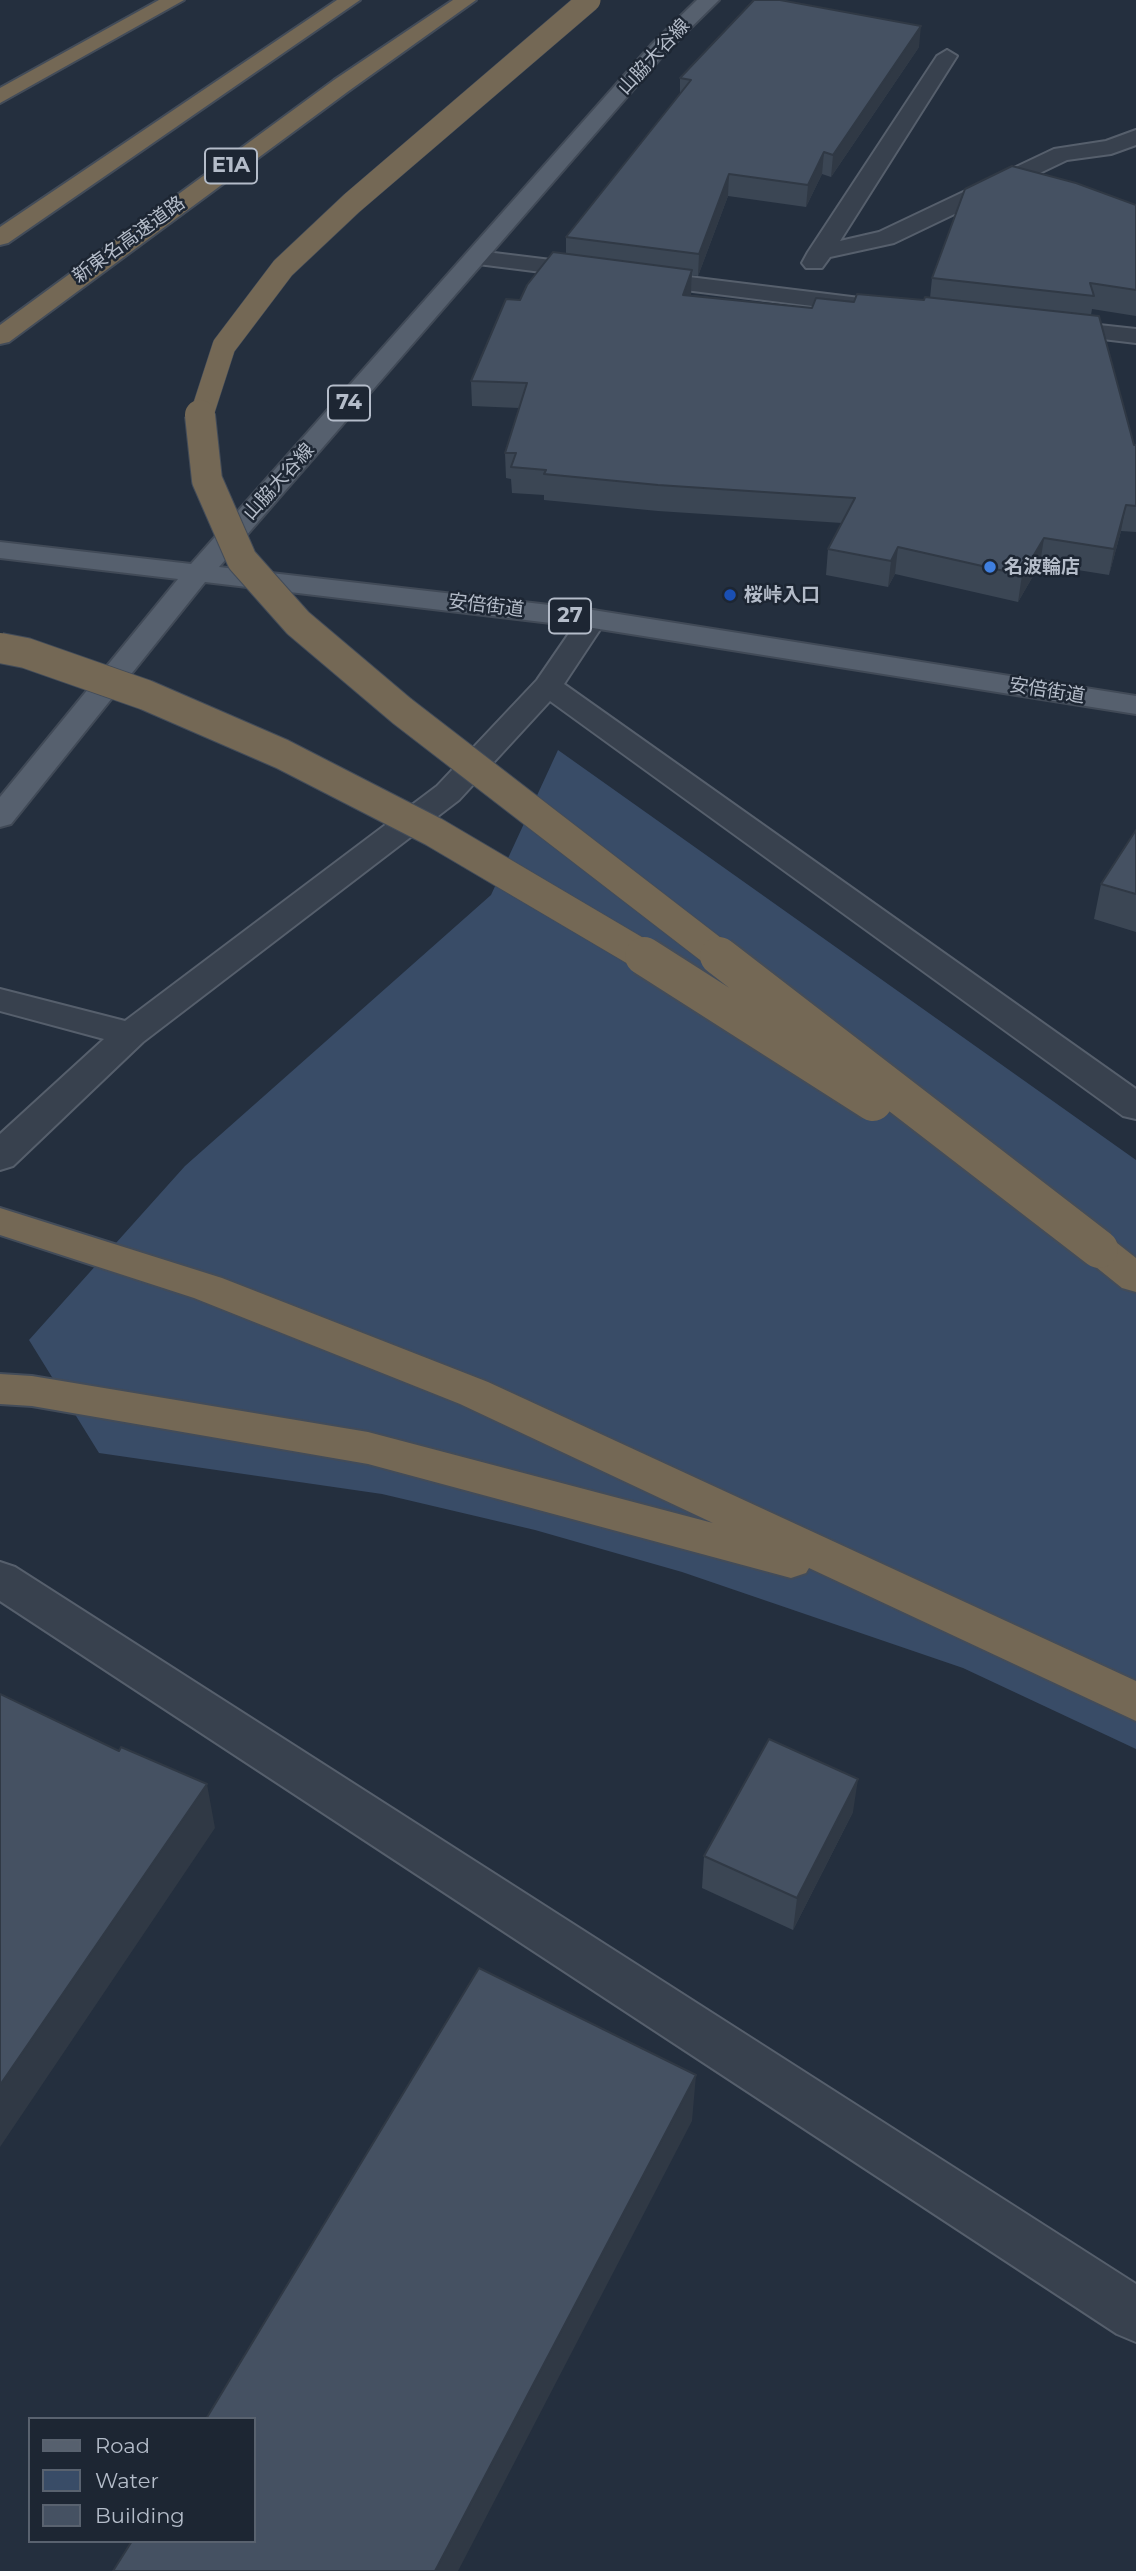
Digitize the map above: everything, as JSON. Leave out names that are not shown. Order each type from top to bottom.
[{"type":"highway","points":[[0,97],[174,0]]},
{"type":"highway","points":[[0,238],[350,0]]},
{"type":"highway","name":"新東名高速道路","points":[[0,337],[342,85],[466,0]]},
{"type":"highway","points":[[589,0],[352,203],[284,268],[224,346],[200,411],[207,480],[242,559],[298,623],[402,711],[1136,1278]]},
{"type":"highway","points":[[0,648],[26,653],[159,700],[282,754],[434,832],[683,979],[1099,1249]]},
{"type":"highway","points":[[0,1222],[208,1289],[474,1393],[1136,1702]]},
{"type":"highway","points":[[0,1389],[46,1393],[368,1448],[888,1587]]},
{"type":"main road","name":"山脇大谷線","points":[[0,817],[199,572],[478,258],[658,49],[709,0]]},
{"type":"main road","name":"安倍街道","points":[[0,550],[593,619],[1136,705]]},
{"type":"street","points":[[794,298],[820,252],[947,55]]},
{"type":"street","points":[[820,252],[886,238],[1062,154],[1111,147],[1136,137]]},
{"type":"street","points":[[478,258],[890,309]]},
{"type":"street","points":[[1027,324],[1136,336]]},
{"type":"street","points":[[0,1157],[20,1135],[131,1034],[448,793],[548,686],[593,619]]},
{"type":"street","points":[[548,686],[1136,1107]]},
{"type":"street","points":[[0,1000],[131,1034]]},
{"type":"street","points":[[0,1579],[1136,2315]]},
{"type":"water","points":[[558,750],[1136,1160],[1136,1749],[963,1668],[682,1572],[535,1530],[382,1494],[99,1453],[29,1340],[185,1166],[491,895]]},
{"type":"building","points":[[754,0],[780,0],[921,26],[833,155],[824,152],[808,185],[729,174],[699,254],[566,237],[691,80],[680,78]]},
{"type":"building","points":[[1012,166],[1076,183],[1136,205],[1136,290],[1090,283],[1094,296],[932,278],[965,189]]},
{"type":"building","points":[[553,252],[692,270],[683,295],[812,308],[816,298],[854,302],[857,294],[924,300],[925,297],[1099,316],[1136,445],[1136,506],[1126,505],[1114,549],[1044,538],[1022,575],[898,547],[891,561],[828,549],[855,498],[658,485],[544,474],[546,470],[511,467],[516,453],[505,453],[527,383],[471,381],[506,299],[520,300],[527,285]]},
{"type":"building","points":[[1136,830],[1136,894],[1101,884]]},
{"type":"building","points":[[0,1694],[119,1751],[121,1747],[207,1784],[0,2085]]},
{"type":"building","points":[[769,1739],[858,1779],[797,1898],[704,1856]]},
{"type":"building","points":[[479,1968],[696,2075],[435,2571],[113,2571],[131,2543],[256,2543],[256,2417],[207,2417]]},
{"type":"place","name":"名波輪店","points":[[990,567]]},
{"type":"place","name":"桜峠入口","points":[[730,595]]}]
